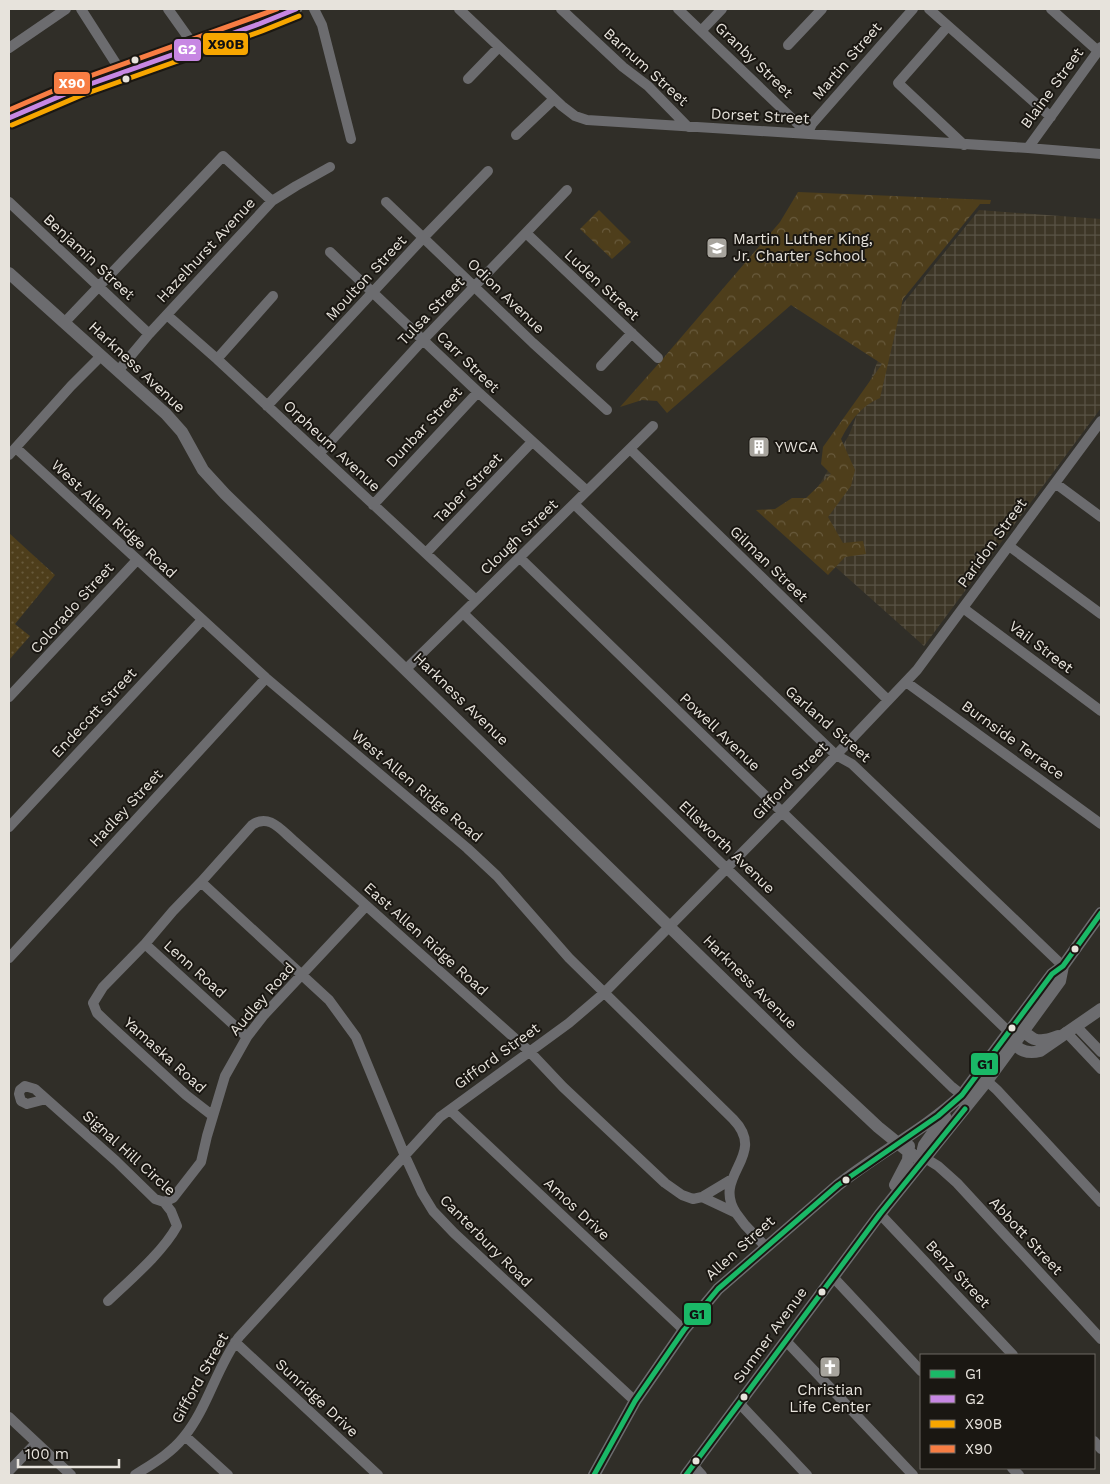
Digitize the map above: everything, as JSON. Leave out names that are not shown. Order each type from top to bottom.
[{"type":"main road","points":[[9,118],[57,97],[266,22],[296,9]]},
{"type":"main road","name":"Harkness Avenue","points":[[9,273],[166,414],[176,426],[203,470],[225,494],[798,1052],[878,1127],[917,1157],[925,1158]]},
{"type":"main road","name":"Sumner Avenue","points":[[690,1470],[880,1214],[925,1158],[1009,1032],[1052,974],[1063,966],[1101,913]]},
{"type":"main road","name":"Sumner Avenue","points":[[966,1099],[987,1082],[1024,1032],[1060,981],[1063,966]]},
{"type":"main road","points":[[1068,1031],[1044,1040],[1034,1039],[1024,1032],[1009,1032],[1014,1045],[1025,1052],[1038,1052],[1101,1009]]},
{"type":"main road","name":"Allen Street","points":[[594,1475],[636,1401],[684,1330],[718,1289],[838,1185],[906,1147],[938,1116],[966,1099]]},
{"type":"main road","name":"Sumner Avenue","points":[[880,1214],[890,1192],[904,1169],[906,1147]]},
{"type":"street","points":[[9,48],[66,9]]},
{"type":"street","points":[[81,9],[122,73]]},
{"type":"street","points":[[168,9],[195,47]]},
{"type":"street","points":[[314,9],[322,24],[351,139]]},
{"type":"street","name":"Dorset Street","points":[[459,9],[572,114],[587,120],[1101,154]]},
{"type":"street","name":"Barnum Street","points":[[561,9],[622,68],[648,86],[688,127]]},
{"type":"street","name":"Granby Street","points":[[678,9],[807,134]]},
{"type":"street","points":[[701,31],[722,9]]},
{"type":"street","points":[[788,45],[822,9]]},
{"type":"street","name":"Martin Street","points":[[807,134],[812,124],[913,9]]},
{"type":"street","points":[[929,9],[1050,117]]},
{"type":"street","points":[[1051,9],[1100,49]]},
{"type":"street","points":[[948,26],[898,83],[964,145]]},
{"type":"street","points":[[468,79],[499,47]]},
{"type":"street","name":"Blaine Street","points":[[1028,148],[1100,49]]},
{"type":"street","points":[[516,135],[554,98]]},
{"type":"street","points":[[64,322],[223,156],[272,201]]},
{"type":"street","name":"Hazelhurst Avenue","points":[[118,371],[166,315],[272,201],[330,167]]},
{"type":"street","name":"Moulton Street","points":[[267,406],[422,238],[488,171]]},
{"type":"street","name":"Tulsa Street","points":[[319,454],[423,340],[567,190]]},
{"type":"street","name":"Benjamin Street","points":[[9,202],[149,334]]},
{"type":"street","name":"Odion Avenue","points":[[386,202],[533,343],[607,410]]},
{"type":"street","name":"Luden Street","points":[[526,233],[658,358]]},
{"type":"street","name":"Carr Street","points":[[330,252],[532,443],[587,491]]},
{"type":"street","points":[[217,359],[273,296]]},
{"type":"street","name":"Orpheum Avenue","points":[[166,315],[217,359],[476,600]]},
{"type":"street","points":[[601,366],[632,333]]},
{"type":"street","points":[[12,452],[71,386],[101,356]]},
{"type":"street","name":"Dunbar Street","points":[[373,505],[478,392]]},
{"type":"street","name":"Paridon Street","points":[[906,682],[922,664],[1101,422]]},
{"type":"street","name":"Clough Street","points":[[406,669],[653,426]]},
{"type":"street","name":"Taber Street","points":[[426,553],[532,443]]},
{"type":"street","name":"Gilman Street","points":[[630,449],[888,700]]},
{"type":"street","name":"West Allen Ridge Road","points":[[12,452],[137,560],[266,678],[467,848],[496,876],[569,958],[740,1128],[745,1139],[745,1152],[729,1187],[730,1198],[736,1213]]},
{"type":"street","points":[[1055,483],[1101,517]]},
{"type":"street","name":"Garland Street","points":[[574,504],[836,756],[852,764],[1063,966]]},
{"type":"street","points":[[1009,546],[1101,614]]},
{"type":"street","name":"Powell Avenue","points":[[519,557],[1009,1032]]},
{"type":"street","name":"Colorado Street","points":[[9,698],[137,560]]},
{"type":"street","name":"Vail Street","points":[[963,608],[1101,711]]},
{"type":"street","name":"Ellsworth Avenue","points":[[463,613],[893,1031],[966,1099]]},
{"type":"street","name":"Endecott Street","points":[[9,827],[202,620]]},
{"type":"street","name":"Hadley Street","points":[[9,958],[266,678]]},
{"type":"street","name":"Gifford Street","points":[[135,1475],[164,1456],[184,1436],[195,1420],[235,1342],[440,1117],[569,1023],[604,993],[782,812],[906,682]]},
{"type":"street","name":"Burnside Terrace","points":[[906,682],[1101,824]]},
{"type":"street","name":"East Allen Ridge Road","points":[[98,1015],[93,1005],[96,996],[103,987],[145,944],[172,911],[252,825],[259,820],[264,820],[274,824],[529,1051],[563,1087],[665,1183],[686,1197],[696,1199],[702,1196],[736,1213],[745,1226],[766,1247]]},
{"type":"street","name":"Canterbury Road","points":[[201,882],[329,1000],[356,1037],[404,1156],[428,1205],[442,1221],[636,1401]]},
{"type":"street","name":"Audley Road","points":[[164,1202],[173,1198],[201,1162],[225,1076],[247,1037],[264,1015],[366,906]]},
{"type":"street","name":"Lenn Road","points":[[145,944],[247,1037]]},
{"type":"street","name":"Yamaska Road","points":[[98,1015],[186,1095],[213,1116]]},
{"type":"street","points":[[1068,1031],[1101,1052]]},
{"type":"street","points":[[1068,1031],[1101,1069]]},
{"type":"street","points":[[987,1082],[1101,1202]]},
{"type":"street","name":"Signal Hill Circle","points":[[46,1099],[156,1199],[164,1202],[171,1211],[177,1226],[161,1248],[108,1301]]},
{"type":"street","name":"Amos Drive","points":[[450,1110],[684,1330]]},
{"type":"street","name":"Abbott Street","points":[[925,1158],[938,1166],[957,1183],[1101,1339]]},
{"type":"street","points":[[702,1196],[732,1179]]},
{"type":"street","name":"Benz Street","points":[[880,1214],[1012,1354]]},
{"type":"street","points":[[833,1277],[920,1370]]},
{"type":"street","points":[[786,1341],[913,1475]]},
{"type":"street","name":"Sunridge Drive","points":[[235,1342],[378,1475]]},
{"type":"street","points":[[740,1404],[807,1475]]},
{"type":"street","points":[[9,1417],[71,1475]]},
{"type":"street","points":[[184,1436],[228,1475]]},
{"type":"street","points":[[9,1471],[36,1443]]},
{"type":"street","points":[[690,1470],[702,1475]]},
{"type":"shaded area","points":[[979,210],[1101,219],[1101,408],[924,646],[793,529],[849,435],[897,311]]},
{"type":"green space","points":[[798,192],[991,200],[990,204],[980,204],[903,299],[880,398],[867,405],[857,414],[841,439],[855,470],[851,486],[828,517],[843,543],[863,541],[866,554],[845,557],[828,575],[756,510],[775,509],[792,498],[806,498],[831,474],[821,464],[823,447],[882,364],[791,305],[667,413],[657,401],[642,400],[620,407],[780,222]]},
{"type":"green space","points":[[599,210],[631,242],[612,259],[580,229]]},
{"type":"green space","points":[[9,533],[55,575],[15,624],[30,636],[9,660]]},
{"type":"transit line","name":"X90","points":[[9,110],[76,81],[277,9]]},
{"type":"transit line","name":"G2","points":[[9,118],[79,88],[296,9]]},
{"type":"transit line","name":"X90B","points":[[12,125],[82,95],[299,16]]},
{"type":"transit line","name":"G1","points":[[594,1475],[635,1401],[684,1330],[718,1289],[838,1185],[938,1116],[962,1095],[1052,974],[1063,966],[1101,913]]},
{"type":"transit line","name":"G1","points":[[686,1475],[880,1214],[965,1109]]},
{"type":"place","name":"Martin Luther King, Jr. Charter School","points":[[717,248]]},
{"type":"place","name":"YWCA","points":[[759,447]]},
{"type":"place","name":"Christian Life Center","points":[[830,1367]]}]
